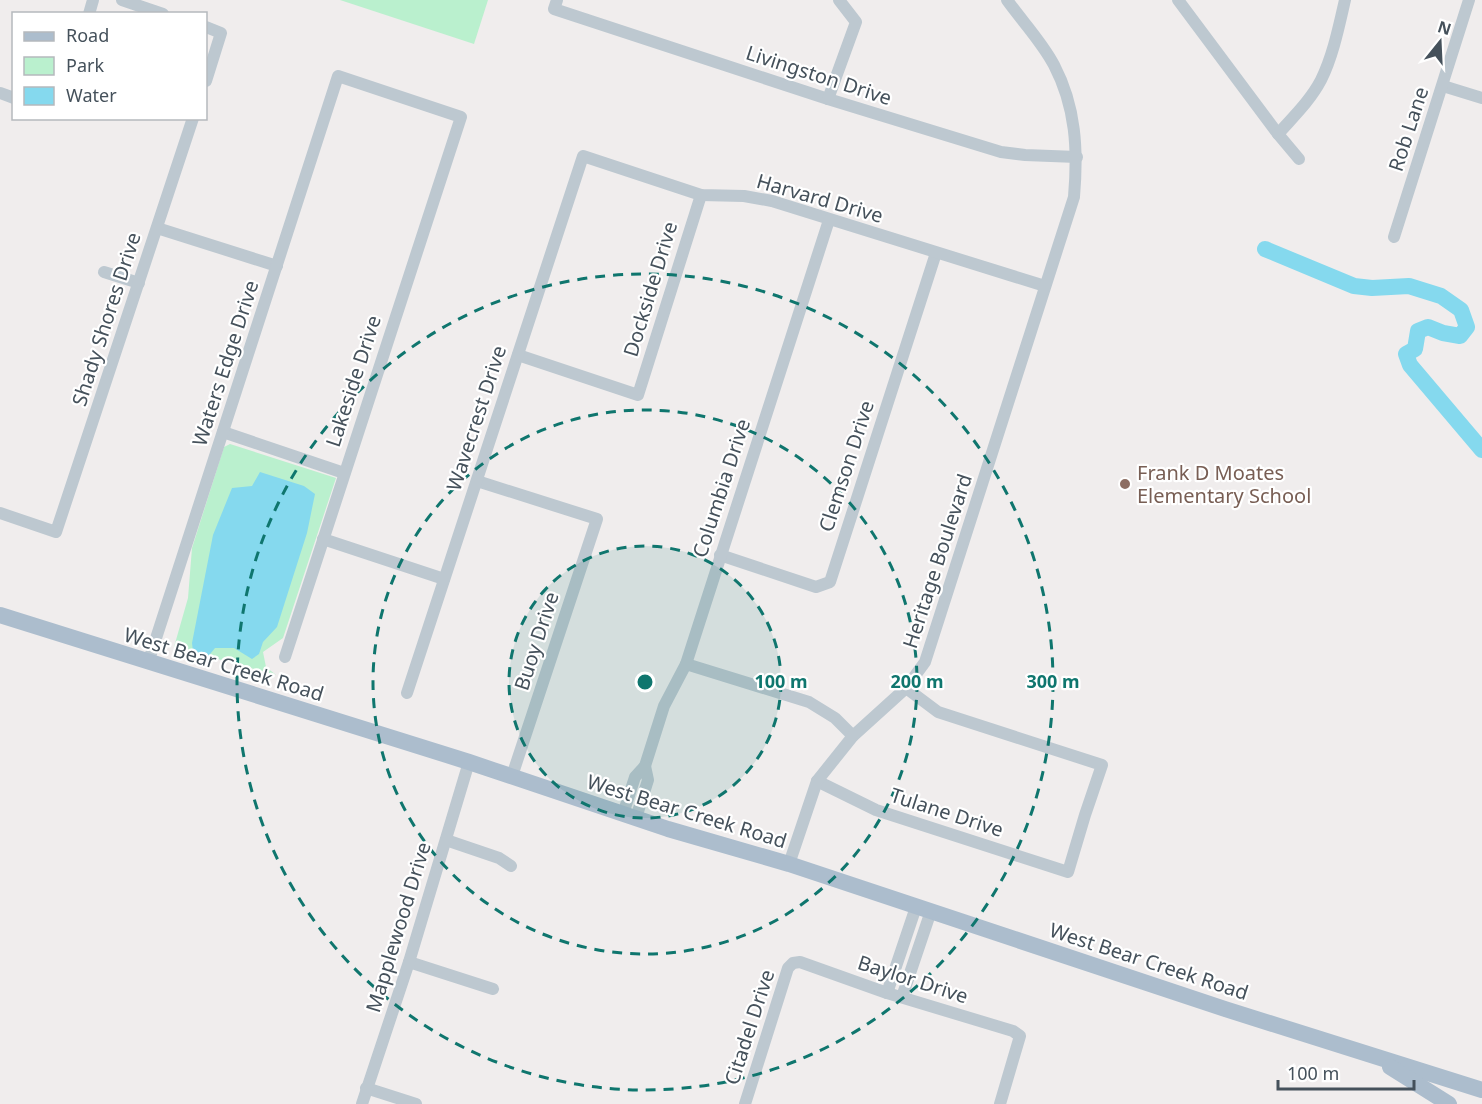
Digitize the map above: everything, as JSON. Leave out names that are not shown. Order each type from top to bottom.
[{"type":"main road","name":"West Bear Creek Road","points":[[0,615],[469,762],[629,816],[789,864],[1482,1090]]},
{"type":"main road","name":"West Bear Creek Road","points":[[1360,1052],[1449,1104]]},
{"type":"street","points":[[122,0],[157,12]]},
{"type":"street","points":[[828,99],[856,22],[839,0]]},
{"type":"street","name":"Heritage Boulevard","points":[[789,864],[817,781],[853,736],[906,688],[925,662],[1074,197],[1077,157],[1067,95],[1053,63],[1007,0]]},
{"type":"street","points":[[1178,0],[1299,159]]},
{"type":"street","points":[[1278,134],[1305,105],[1321,79],[1336,36],[1345,0]]},
{"type":"street","name":"Rob Lane","points":[[1394,237],[1470,0]]},
{"type":"street","name":"Livingston Drive","points":[[555,5],[828,99],[1001,152],[1077,157]]},
{"type":"street","points":[[207,27],[222,33],[207,78]]},
{"type":"street","name":"Lakeside Drive","points":[[285,657],[461,117],[338,76]]},
{"type":"street","name":"Waters Edge Drive","points":[[148,663],[338,76]]},
{"type":"street","points":[[1443,86],[1482,98]]},
{"type":"street","name":"Shady Shores Drive","points":[[0,513],[56,532],[192,120]]},
{"type":"street","name":"Harvard Drive","points":[[583,156],[700,195],[744,196],[772,201],[1045,286]]},
{"type":"street","name":"Wavecrest Drive","points":[[407,693],[583,156]]},
{"type":"street","name":"Dockside Drive","points":[[518,355],[638,395],[700,195]]},
{"type":"street","name":"Columbia Drive","points":[[629,816],[648,780],[645,766],[664,706],[686,664],[829,220]]},
{"type":"street","points":[[157,228],[277,266]]},
{"type":"street","name":"Clemson Drive","points":[[720,555],[816,587],[830,582],[936,253]]},
{"type":"street","points":[[104,272],[139,284]]},
{"type":"street","points":[[223,432],[344,473]]},
{"type":"street","name":"Buoy Drive","points":[[477,481],[597,519],[512,776]]},
{"type":"street","points":[[322,539],[444,579]]},
{"type":"street","points":[[686,664],[809,702],[835,718],[853,736]]},
{"type":"street","name":"Tulane Drive","points":[[817,781],[876,810],[1068,872],[1102,765],[938,712],[906,688]]},
{"type":"street","name":"Mapplewood Drive","points":[[362,1104],[410,962],[469,762]]},
{"type":"street","points":[[446,840],[499,858],[511,866]]},
{"type":"street","points":[[887,993],[923,909]]},
{"type":"street","points":[[902,997],[923,909]]},
{"type":"street","points":[[410,962],[493,989]]},
{"type":"street","name":"Baylor Drive","points":[[793,963],[800,962],[887,993],[1013,1031],[1020,1036],[1019,1042],[1000,1104]]},
{"type":"street","name":"Citadel Drive","points":[[745,1104],[788,968],[793,963]]},
{"type":"street","points":[[366,1089],[416,1104]]},
{"type":"green space","points":[[340,0],[488,0],[474,44]]},
{"type":"green space","points":[[230,444],[336,478],[283,638],[263,652],[266,667],[276,675],[174,647],[188,598],[192,548],[224,447]]},
{"type":"water","points":[[260,472],[304,486],[315,494],[307,533],[277,627],[263,642],[259,654],[252,659],[234,648],[215,648],[202,664],[194,660],[192,643],[213,535],[232,488],[252,486]]},
{"type":"waterway","points":[[1265,249],[1354,286],[1372,288],[1409,286],[1441,296],[1461,310],[1467,327],[1460,336],[1428,327],[1418,331],[1415,349],[1406,354],[1410,365],[1482,450]]},
{"type":"place","name":"Frank D Moates Elementary School","points":[[1125,484]]}]
